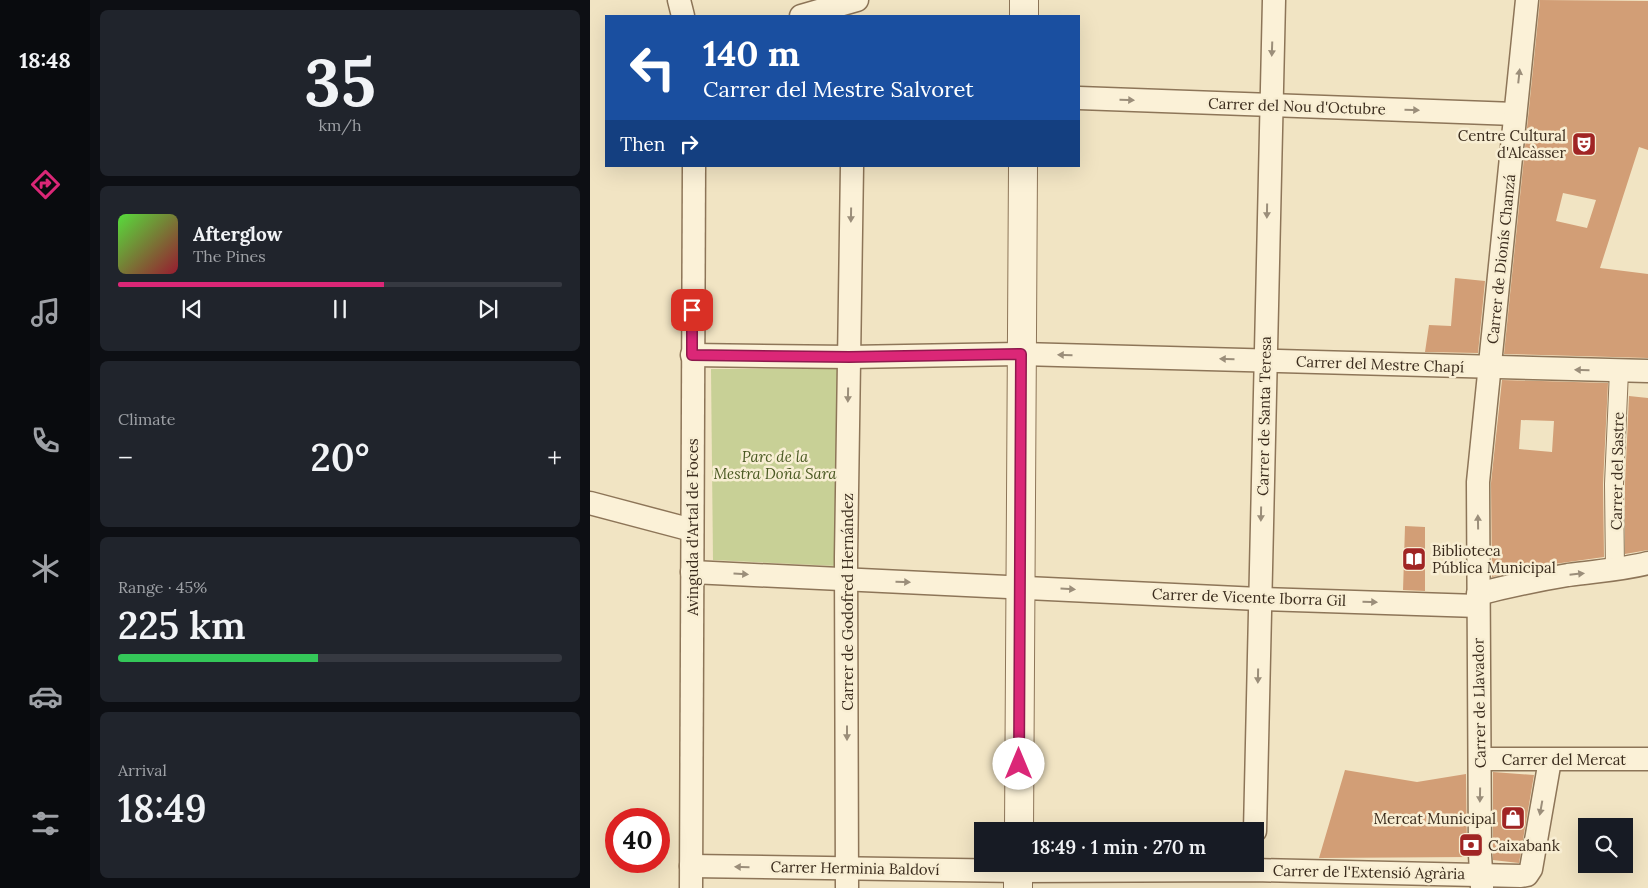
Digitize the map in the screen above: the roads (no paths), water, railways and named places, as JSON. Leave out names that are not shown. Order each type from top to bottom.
[{"type":"street","points":[[679,0],[684,15]]},
{"type":"street","points":[[1024,0],[1024,15]]},
{"type":"street","name":"Carrer de Santa Teresa","points":[[1255,822],[1270,104],[1274,0]]},
{"type":"street","name":"Carrer de Dionís Chanzá","points":[[1490,369],[1527,0]]},
{"type":"street","points":[[806,15],[851,5]]},
{"type":"street","name":"Carrer del Nou d'Octubre","points":[[1080,98],[1515,114]]},
{"type":"street","name":"Avinguda d'Artal de Foces","points":[[691,888],[694,167]]},
{"type":"street","name":"Carrer de Godofred Hernández","points":[[847,878],[846,579],[852,167]]},
{"type":"street","points":[[1019,822],[1023,167]]},
{"type":"street","name":"Carrer del Mestre Chapí","points":[[692,355],[849,357],[1021,354],[1265,360],[1490,369],[1648,372]]},
{"type":"street","name":"Carrer de Llavador","points":[[1481,881],[1478,482],[1490,369]]},
{"type":"street","name":"Carrer del Sastre","points":[[1615,570],[1614,484],[1619,371]]},
{"type":"street","points":[[590,503],[692,530]]},
{"type":"street","name":"Carrer de Vicente Iborra Gil","points":[[692,572],[1020,586],[1259,599],[1478,600],[1520,584],[1615,570],[1648,563]]},
{"type":"street","name":"Carrer del Mercat","points":[[1480,760],[1648,759]]},
{"type":"street","points":[[1481,881],[1521,882],[1531,869],[1550,760]]},
{"type":"street","name":"Carrer Herminia Baldoví","points":[[691,866],[847,878],[1018,874]]},
{"type":"street","name":"Carrer de l'Extensió Agrària","points":[[1018,874],[1254,874],[1332,879],[1481,881]]},
{"type":"place","name":"Centre Cultural d'Alcàsser","points":[[1584,144]]},
{"type":"place","name":"Biblioteca Pública Municipal","points":[[1414,559]]},
{"type":"place","name":"Mercat Municipal","points":[[1513,818]]},
{"type":"place","name":"Caixabank","points":[[1471,845]]},
{"type":"park label","name":"Parc de la Mestra Doña Sara","points":[[775,464]]}]
